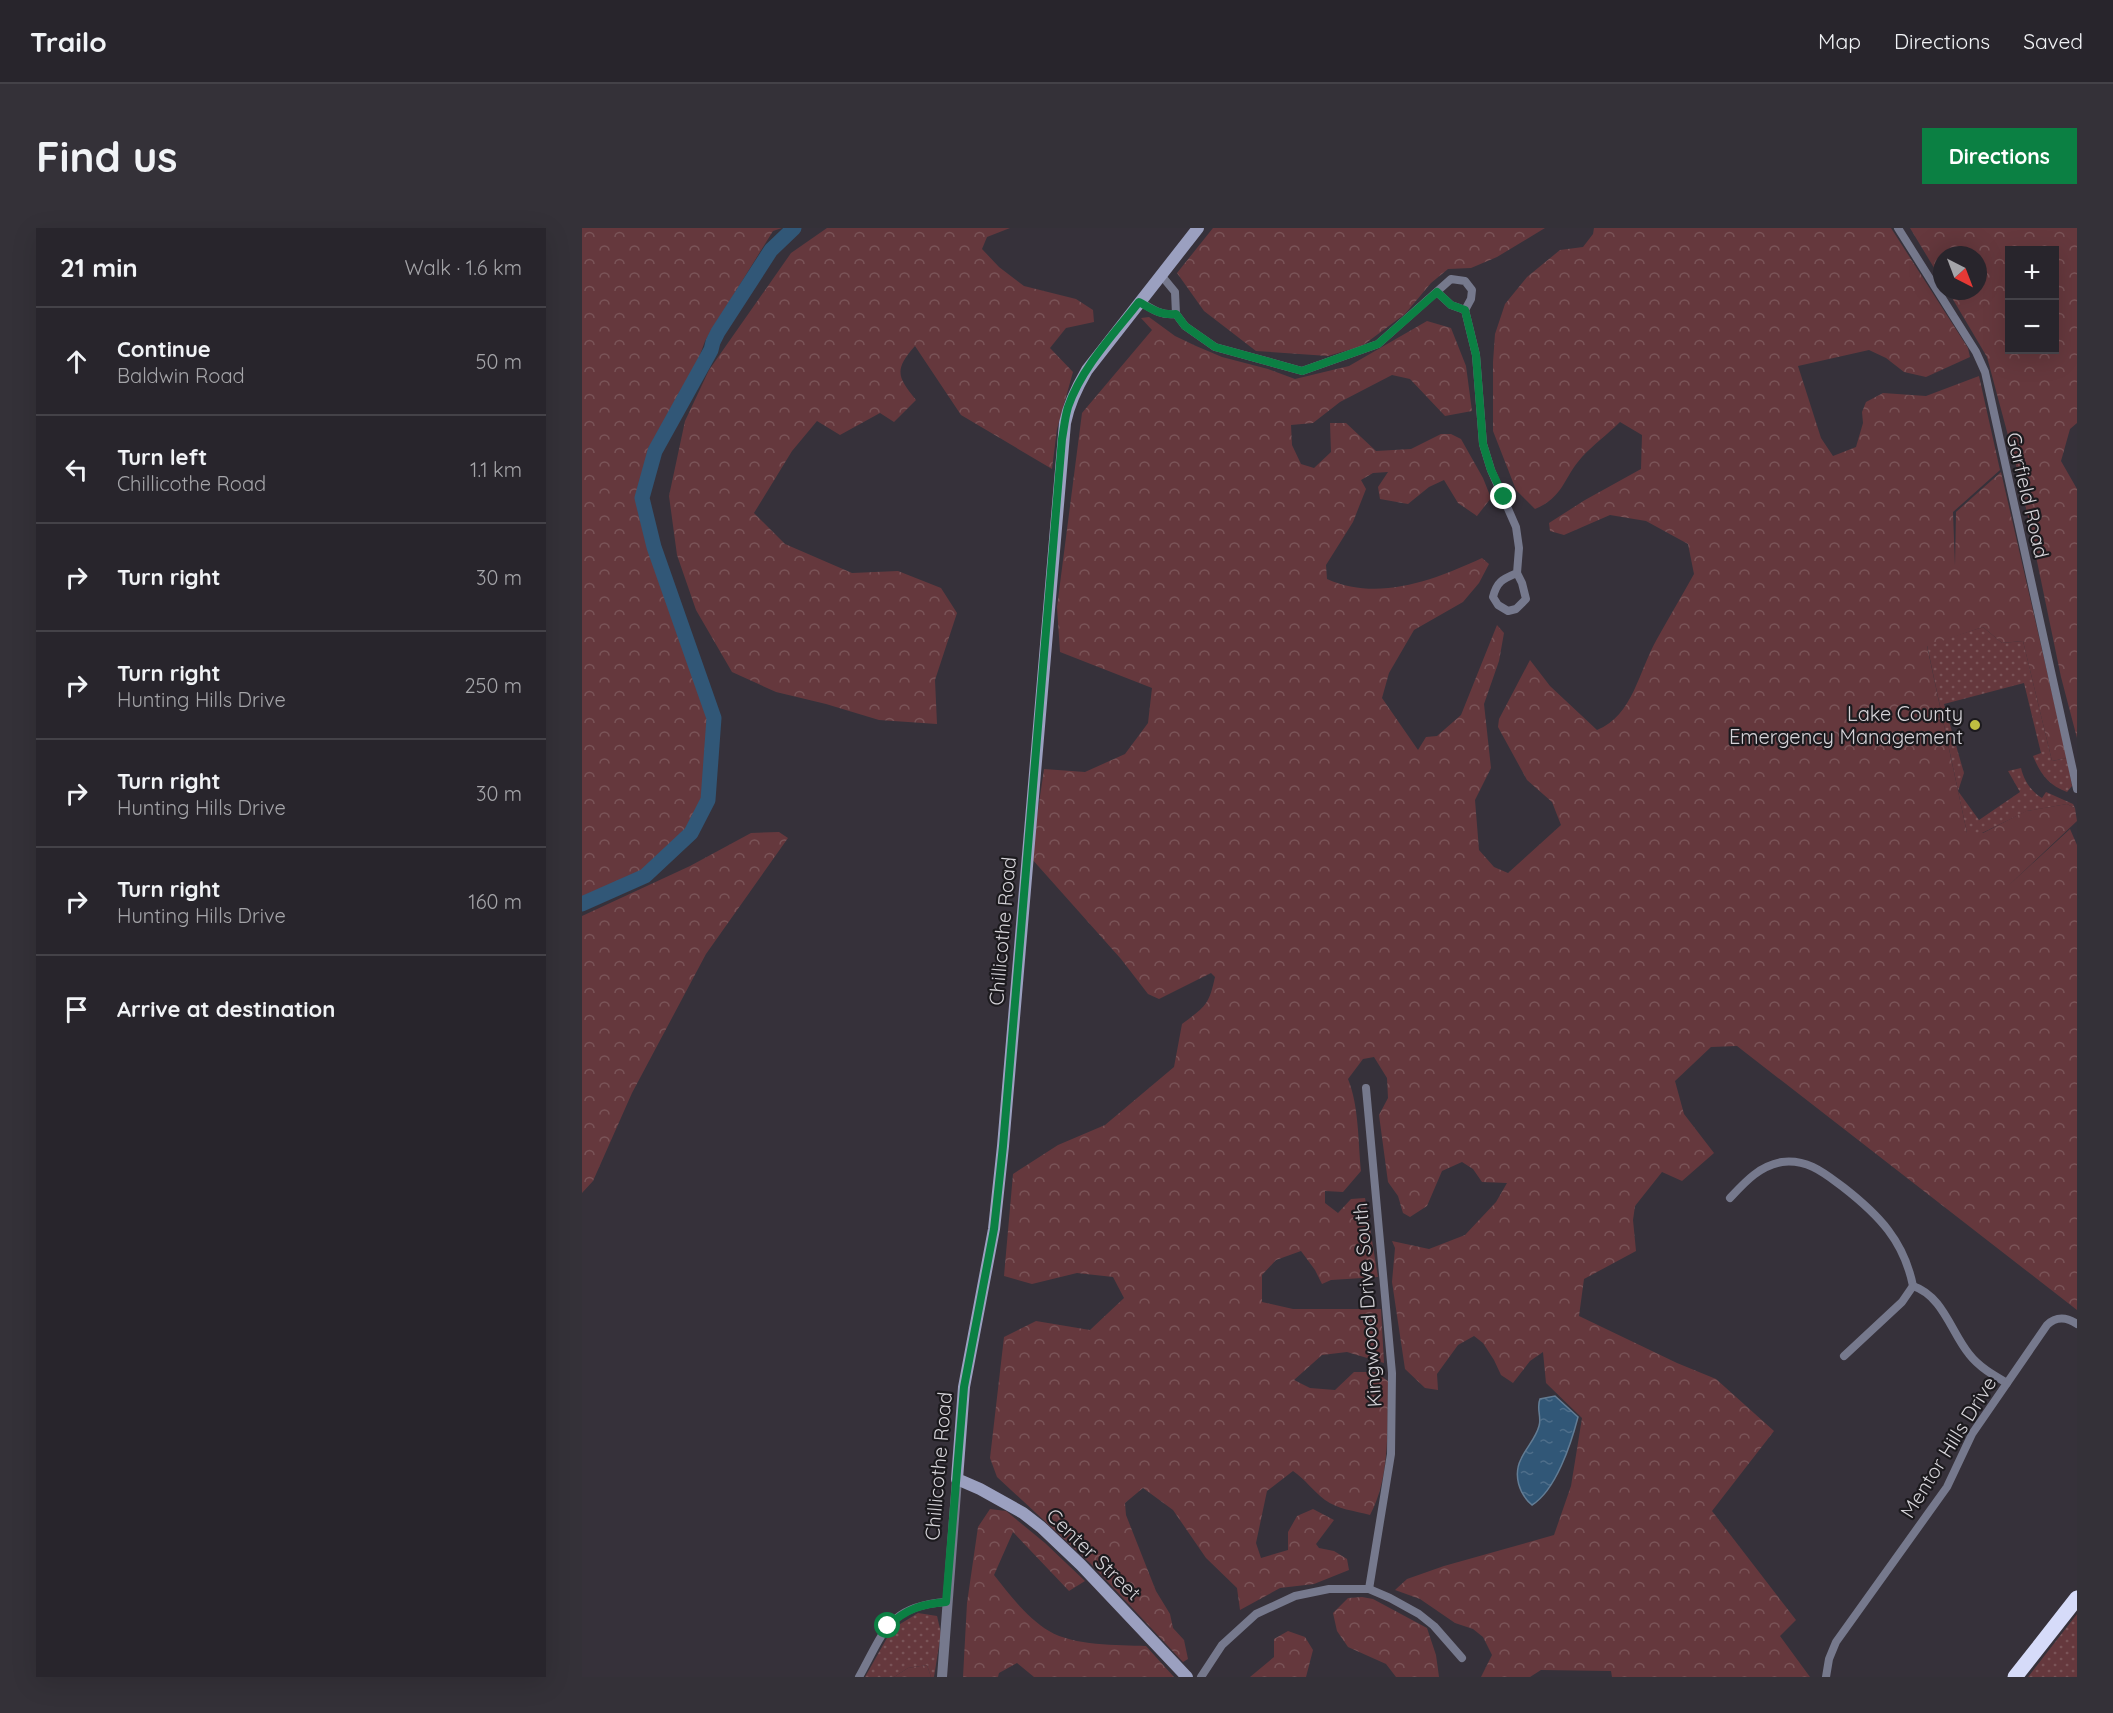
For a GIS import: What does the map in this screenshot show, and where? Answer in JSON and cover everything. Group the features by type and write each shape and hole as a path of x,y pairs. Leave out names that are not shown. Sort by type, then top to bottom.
{"highway":[{"path":"2015,1677 2077,1598"}],"main road":[{"name":"Chillicothe Road","path":"957,1479 964,1387 994,1229 1003,1146 1063,431 1067,409 1087,370 1198,228"},
{"name":"Center Street","path":"957,1479 1023,1513 1041,1527 1081,1565 1187,1677"}],"street":[{"name":"Garfield Road","path":"1898,228 1976,352 1985,372 2077,789"},
{"path":"1161,274 1175,292 1176,314 1185,326 1215,347 1302,371 1378,344 1451,279 1465,281 1472,290 1471,299 1465,310 1476,355 1483,444 1491,470 1516,527 1519,548 1517,573 1526,600 1516,609 1508,611 1498,605 1493,597 1496,586 1517,573"},
{"path":"1437,292 1451,305 1465,310"},
{"path":"1139,302 1166,315 1176,314"},
{"name":"Kingwood Drive South","path":"1366,1088 1392,1373 1391,1454 1369,1589"},
{"path":"1730,1198 1748,1179 1767,1166 1791,1162 1817,1168 1869,1207 1881,1220 1901,1249 1913,1286 1902,1302 1844,1356"},
{"path":"1913,1286 1926,1293 1937,1304 1974,1360 2007,1383"},
{"name":"Mentor Hills Drive","path":"1826,1677 1829,1659 1836,1642 1947,1487 1972,1434 2051,1321 2065,1318 2077,1324"},
{"name":"Chillicothe Road","path":"942,1677 957,1479"},
{"path":"1201,1677 1222,1645 1256,1614 1294,1596 1329,1589 1369,1589 1390,1598 1419,1614 1451,1644 1462,1658"},
{"path":"859,1677 879,1638 898,1616 925,1604 946,1602"}],"green space":[{"path":"582,228 782,228 773,231 705,341 685,396 655,451 642,498 654,547 714,718 708,800 691,833 645,876 582,904"},
{"path":"827,228 1010,228 987,237 982,249 999,267 1024,286 1076,299 1093,310 1094,322 1066,328 1050,348 1073,372 1057,429 1052,469 961,415 915,346 904,361 900,373 905,385 916,400 894,422 880,413 840,435 817,421 792,451 754,513 785,544 852,573 898,571 941,588 957,613 935,680 937,724 879,720 776,692 732,672 696,610 677,555 669,496 685,421 709,370 791,253"},
{"path":"1213,228 1545,228 1497,257 1471,268 1448,269 1431,283 1405,314 1362,346 1328,356 1256,351 1204,311 1177,273"},
{"path":"1594,228 1891,228 1933,293 1933,300 1937,300 1968,348 1970,357 1926,377 1904,372 1886,358 1869,350 1798,366 1821,438 1833,456 1856,447 1866,402 1883,393 1926,396 1979,376 2000,470 1953,512 1955,566 1956,512 2001,472 2067,758 2052,761 2023,641 2002,643 1983,627 1927,646 1967,833 1983,833 2026,811 2067,804 2075,808 2077,821 2008,886 2070,829 2077,845 2077,1310 1737,1046 1711,1047 1675,1081 1684,1114 1714,1153 1682,1181 1662,1172 1635,1206 1633,1220 1636,1251 1584,1279 1579,1316 1716,1379 1774,1431 1712,1511 1796,1620 1780,1636 1810,1677 1612,1677 1611,1671 1541,1670 1530,1677 1481,1677 1492,1655 1483,1637 1473,1629 1455,1623 1420,1599 1395,1590 1407,1579 1444,1566 1554,1535 1571,1486 1582,1418 1546,1383 1543,1352 1530,1361 1513,1383 1501,1375 1483,1343 1474,1336 1458,1345 1437,1374 1438,1390 1425,1388 1405,1369 1392,1282 1395,1248 1392,1241 1429,1249 1465,1235 1496,1202 1507,1183 1482,1182 1473,1169 1462,1162 1442,1171 1427,1206 1410,1217 1403,1213 1398,1196 1388,1182 1379,1115 1388,1098 1387,1078 1374,1057 1363,1059 1348,1079 1356,1112 1361,1171 1343,1192 1325,1191 1325,1203 1338,1213 1351,1199 1365,1198 1378,1277 1331,1280 1322,1284 1301,1251 1276,1260 1262,1275 1262,1302 1293,1309 1381,1309 1384,1363 1347,1352 1322,1355 1294,1380 1310,1388 1335,1390 1354,1372 1375,1372 1388,1381 1386,1450 1382,1484 1370,1515 1330,1503 1293,1471 1267,1491 1256,1543 1261,1558 1288,1550 1288,1532 1297,1516 1313,1509 1334,1520 1316,1544 1319,1548 1334,1551 1347,1559 1349,1570 1314,1584 1280,1588 1240,1610 1237,1588 1206,1558 1173,1510 1143,1488 1125,1503 1126,1515 1156,1591 1170,1614 1173,1628 1184,1640 1188,1659 1183,1662 1090,1563 997,1477 990,1458 1004,1337 1036,1321 1090,1330 1124,1298 1113,1277 1077,1273 1032,1284 1004,1276 1013,1174 1058,1145 1105,1125 1174,1067 1182,1024 1205,1005 1211,994 1215,977 1211,973 1159,999 1148,994 1121,959 1031,858 1044,769 1085,772 1125,754 1148,723 1152,688 1060,652 1057,607 1082,413 1152,330 1141,318 1149,317 1175,336 1222,357 1295,379 1349,366 1427,321 1451,328 1466,366 1472,411 1445,416 1410,379 1392,375 1340,402 1313,423 1291,425 1292,445 1301,464 1314,468 1331,452 1330,423 1346,423 1376,451 1411,449 1441,434 1451,434 1461,439 1483,478 1491,498 1477,516 1458,503 1444,480 1429,487 1408,504 1380,499 1378,487 1388,472 1373,473 1361,480 1366,489 1353,522 1326,565 1327,579 1347,586 1366,589 1406,585 1426,580 1482,558 1489,564 1479,583 1463,602 1414,630 1389,673 1382,698 1418,750 1426,737 1437,736 1461,715 1497,625 1504,633 1499,661 1484,704 1491,768 1475,800 1479,850 1494,867 1508,873 1561,825 1552,802 1527,780 1498,727 1499,719 1530,660 1550,686 1597,730 1619,714 1627,703 1657,639 1694,574 1688,544 1646,521 1610,515 1564,535 1550,531 1549,523 1641,469 1642,435 1620,422 1582,457 1558,493 1535,509 1516,490 1493,431 1495,334 1505,304 1527,277 1560,250 1583,247 1593,234"},
{"path":"1910,228 2077,228 2077,423 2070,429 2061,461 2077,489 2077,738 2061,677 2021,484 1987,357 1953,300 1987,300 1987,246 1933,246 1933,266"},
{"path":"1983,627 2002,643 2023,641 2052,761 2067,758 2072,786 2067,792 2055,786 2042,773 2033,756 2041,753 2024,683 1944,704 1964,773 1958,791 1927,645"},
{"path":"2021,768 2028,785 2042,798 2046,792 2073,804 2075,808 2067,804 2027,811 1982,833 1967,833 1958,791 1979,820 2020,792 2008,771"},
{"path":"779,832 788,838 706,954 632,1093 593,1181 582,1193 582,916 690,866 751,833"},
{"path":"990,1509 1006,1511 1045,1543 1085,1581 1069,1591 1013,1532 994,1575 1033,1620 1049,1631 1071,1640 1096,1644 1146,1646 1174,1677 1034,1677 1017,1663 999,1673 998,1677 963,1677 967,1603 978,1527"},
{"path":"1348,1598 1373,1599 1427,1628 1436,1655 1439,1677 1396,1677 1386,1664 1348,1647 1337,1631 1333,1613"},
{"path":"918,1613 937,1616 941,1633 934,1677 931,1677 927,1665 908,1668 894,1677 865,1677 892,1629"},
{"path":"2077,1614 2077,1677 2028,1677"},
{"path":"1288,1631 1305,1637 1313,1650 1306,1677 1250,1677 1274,1657 1274,1639"},
{"path":"927,1665 931,1677 894,1677 908,1668"}],"water":[{"path":"1555,1396 1578,1417 1567,1453 1555,1478 1541,1498 1532,1505 1527,1501 1519,1484 1519,1465 1539,1426 1540,1399"}],"waterway":[{"path":"582,904 645,876 691,833 708,800 714,718 654,547 642,498 655,451 711,350 718,332 771,250 794,228"}],"place":[{"name":"Lake County Emergency Management","path":"1975,725"}],"route":[{"path":"888,1626 898,1616 925,1604 946,1602 964,1387 994,1229 1003,1146 1062,439 1067,409 1075,390 1087,370 1139,302 1166,315 1176,314 1185,326 1215,347 1302,371 1378,344 1437,292 1451,305 1465,310 1476,355 1479,420 1483,444 1486,458 1504,497"}]}
